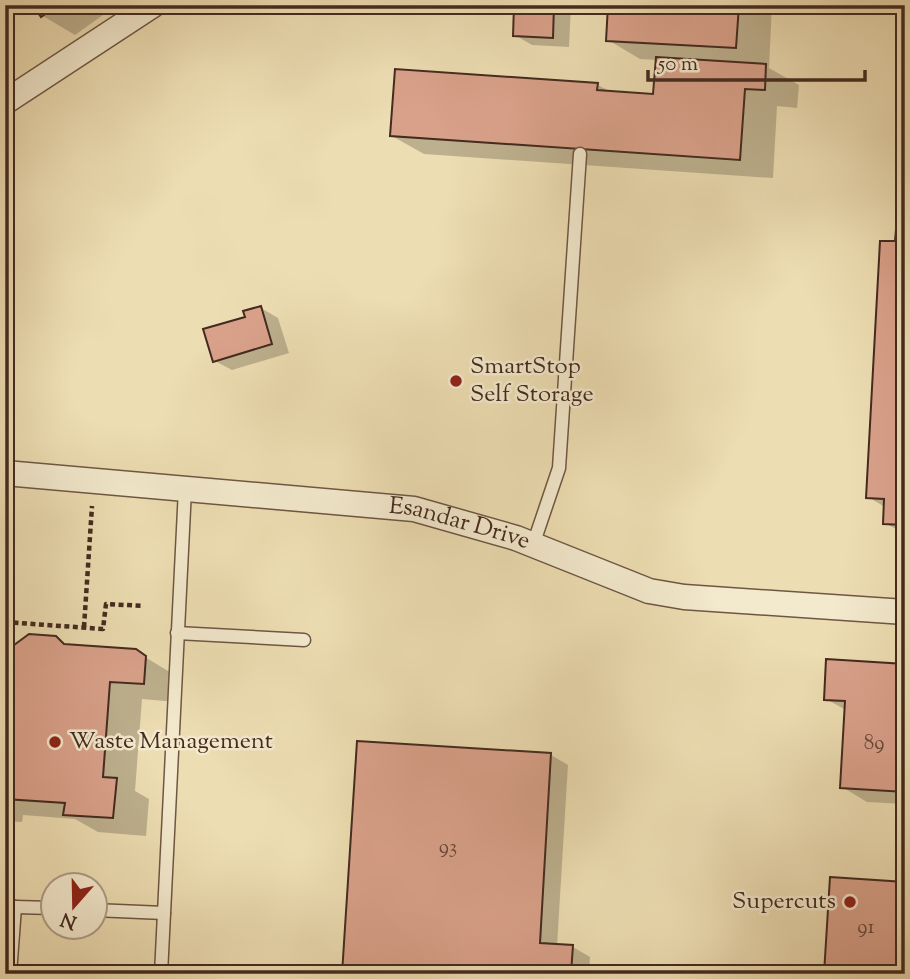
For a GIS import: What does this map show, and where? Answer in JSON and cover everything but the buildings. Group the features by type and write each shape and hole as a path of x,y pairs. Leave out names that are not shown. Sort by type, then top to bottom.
{"street":[{"path":"5,102 153,5"},
{"name":"Esandar Drive","path":"5,473 414,509 533,545 649,591 684,597 905,612"}],"lane":[{"path":"533,545 559,468 580,154"},
{"path":"161,974 185,489"},
{"path":"177,633 304,640"},
{"path":"10,974 10,906 38,907"},
{"path":"108,911 164,913"}],"path":[{"path":"84,627 94,481"},
{"path":"5,622 103,629 106,604 144,606"}],"place":[{"name":"SmartStop Self Storage","path":"456,381"},
{"name":"Waste Management","path":"55,742"},
{"name":"Supercuts","path":"850,902"}]}
